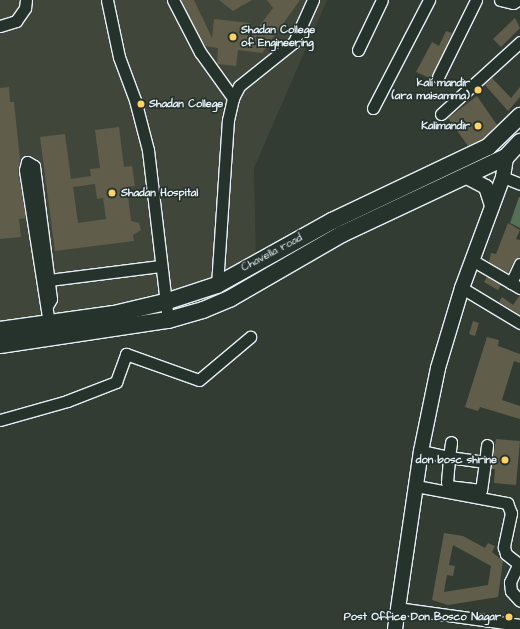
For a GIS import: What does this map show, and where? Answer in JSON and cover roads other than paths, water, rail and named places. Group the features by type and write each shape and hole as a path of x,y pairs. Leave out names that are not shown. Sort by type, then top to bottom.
{"highway":[{"name":"Chavella road","path":"0,330 114,314 164,302 217,285 332,221 488,148 520,116"},
{"name":"Chavella road","path":"0,345 168,320 231,298 342,234 467,177 506,157 520,142"}],"main road":[{"path":"395,629 421,451 438,368 462,288 503,177 506,157"},
{"path":"467,177 486,187 492,206"}],"street":[{"path":"0,26 16,21 25,8 26,0"},
{"path":"107,0 115,42 148,150 164,302 168,320"},
{"path":"173,0 200,52 233,98"},
{"path":"217,285 228,120 233,98 249,77 294,42 313,0"},
{"path":"358,50 382,0"},
{"path":"373,108 429,0"},
{"path":"438,77 476,0"},
{"path":"500,0 513,3 518,0"},
{"path":"441,114 520,42"},
{"path":"47,301 49,280 34,166 27,162 24,170 47,301 49,323"},
{"path":"503,177 520,184"},
{"path":"472,260 515,285 520,264"},
{"path":"49,280 160,266"},
{"path":"462,288 520,323"},
{"path":"0,420 67,401 116,382 126,354 199,380 250,337"},
{"path":"451,442 446,456 447,482 449,486 481,490 487,446"},
{"path":"421,451 485,462"},
{"path":"416,486 507,503 511,509 504,547 506,554 519,565 510,582 511,591 520,601"},
{"path":"397,608 483,625 520,625"}],"place":[{"name":"Shadan College of Engineering","path":"233,37"},
{"name":"kali mandir (ara maisamma)","path":"478,90"},
{"name":"Shadan College","path":"141,104"},
{"name":"Kalimandir","path":"478,126"},
{"name":"Shadan Hospital","path":"112,193"},
{"name":"don bosc shrine","path":"505,460"},
{"name":"Post Office Don Bosco Nagar","path":"509,617"}]}
